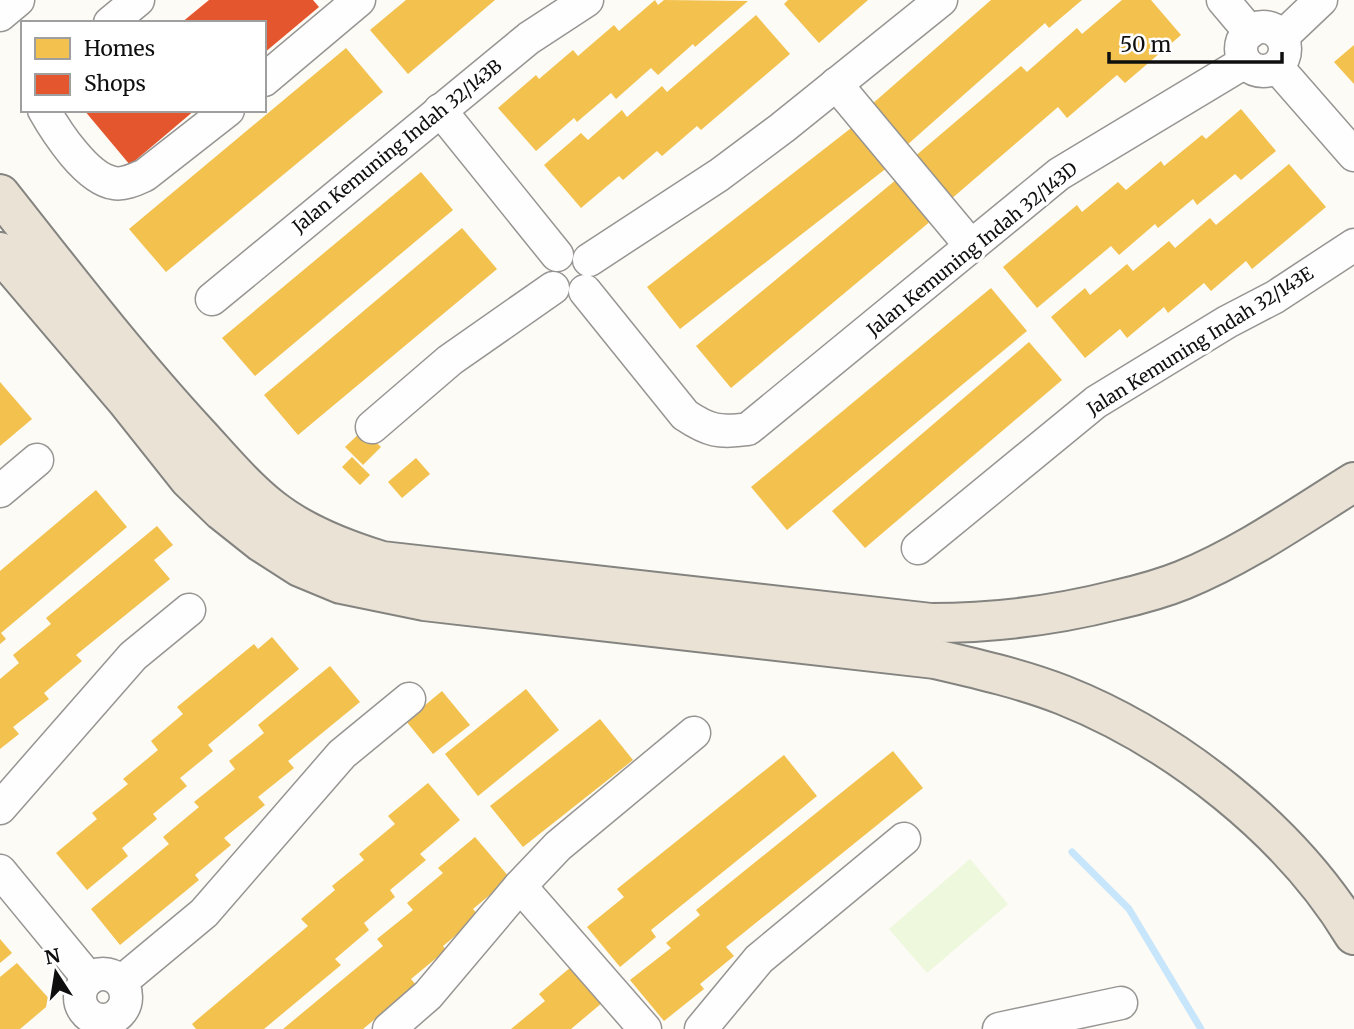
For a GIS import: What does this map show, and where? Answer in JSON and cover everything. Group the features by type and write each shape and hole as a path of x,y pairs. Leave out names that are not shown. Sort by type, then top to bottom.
{"highway":[{"path":"0,194 174,408 251,491 299,527 350,551 382,561 415,567 931,623 983,623 1073,611 1182,581 1258,543 1354,482"},
{"path":"0,252 127,401 189,479 242,527 300,567 341,584 424,601 935,659 1006,676 1064,696 1121,723 1166,749 1223,788 1269,831 1304,870 1339,910 1354,935"}],"street":[{"path":"0,15 18,0"},
{"path":"112,21 138,0"},
{"path":"266,78 359,0"},
{"name":"Jalan Kemuning Indah 32/143B","path":"212,299 529,38 587,0"},
{"path":"589,260 719,175 941,0"},
{"path":"1223,0 1248,47 1263,27 1277,32 1279,52 1354,155"},
{"path":"1279,52 1321,0"},
{"name":"Jalan Kemuning Indah 32/143D","path":"585,291 685,415 705,428 724,432 748,429 1059,174 1248,47"},
{"path":"836,84 971,246"},
{"path":"440,110 557,255"},
{"path":"46,112 92,174 114,183 131,181 145,175 225,112"},
{"name":"Jalan Kemuning Indah 32/143E","path":"918,548 1096,402 1183,348 1275,297 1354,244"},
{"path":"577,251 589,260 593,272 585,291 572,296 558,293 553,288 548,267 557,255 577,251"},
{"path":"372,427 450,360 553,288"},
{"path":"0,491 37,460"},
{"path":"0,808 133,656 188,610"},
{"path":"121,982 204,913 341,754 409,699"},
{"path":"388,1029 428,995 520,886 558,846 694,733"},
{"path":"701,1029 759,959 904,839"},
{"path":"0,871 89,979"},
{"path":"520,886 645,1029"},
{"path":"102,974 121,982 127,996 122,1011 122,1023 89,1016 73,1020 84,984 89,979 102,974"},
{"path":"999,1029 1121,1003"}],"green space":[{"path":"970,859 1008,904 927,973 889,929"}],"building: Homes":[{"path":"406,0 495,0 408,74 370,30"},
{"path":"655,0 658,5 664,0 748,1 658,75 651,68 616,99 611,93 577,122 574,118 536,151 498,108 536,75 539,79 573,50 578,56 614,25 619,31"},
{"path":"788,0 868,0 819,43 784,4"},
{"path":"991,0 1082,0 1049,28 1045,23 907,145 871,105"},
{"path":"1122,0 1151,0 1181,35 1125,83 1117,75 1067,118 1058,107 950,200 913,158 1021,66 1027,72 1077,28 1082,34"},
{"path":"756,15 790,54 701,130 697,126 662,156 657,151 623,180 619,176 581,208 544,165 581,133 588,140 622,110 627,117 662,86 667,92"},
{"path":"1354,45 1354,84 1334,62"},
{"path":"346,48 383,92 166,272 129,229"},
{"path":"1241,109 1276,151 1241,180 1235,174 1197,205 1193,199 1158,228 1155,224 1119,255 1111,246 1037,308 1003,267 1077,205 1082,212 1118,182 1126,190 1161,161 1164,166 1202,135 1206,139"},
{"path":"855,125 888,167 680,329 647,287"},
{"path":"1289,164 1326,207 1252,269 1246,261 1211,291 1204,283 1168,313 1164,307 1127,338 1120,329 1085,358 1051,317 1085,288 1090,295 1127,264 1133,271 1169,241 1175,248 1210,218 1216,225"},
{"path":"421,172 453,210 255,376 222,338"},
{"path":"897,179 932,220 731,388 696,346"},
{"path":"462,228 497,269 298,435 264,395"},
{"path":"991,288 1027,331 787,530 751,487"},
{"path":"1029,342 1062,380 865,548 832,511"},
{"path":"0,382 32,419 0,446"},
{"path":"363,430 381,447 363,465 345,447"},
{"path":"352,457 370,475 360,485 342,467"},
{"path":"416,458 430,474 402,498 388,482"},
{"path":"96,490 127,527 1,633 6,639 0,644 0,571"},
{"path":"157,526 173,545 154,560 170,579 76,655 82,661 44,693 49,699 13,727 19,734 0,749 0,679 19,663 13,655 51,624 46,618"},
{"path":"272,637 299,669 208,745 213,751 180,778 187,786 153,814 157,819 122,848 128,856 87,890 56,853 97,819 92,813 128,784 123,779 158,750 151,741 183,714 177,707 254,644 258,649"},
{"path":"330,666 360,702 288,761 294,768 258,797 265,805 224,838 231,845 195,875 199,880 120,945 91,909 169,844 163,837 199,807 194,802 235,769 229,761 264,733 258,725"},
{"path":"526,689 559,730 478,796 445,754"},
{"path":"442,691 470,725 433,754 406,721"},
{"path":"600,719 633,760 523,847 490,806"},
{"path":"893,751 923,788 726,947 734,956 700,984 704,989 664,1021 630,980 671,948 666,943 700,915 696,910"},
{"path":"784,755 817,796 651,930 656,937 620,967 587,927 624,897 617,889"},
{"path":"428,783 460,820 420,854 426,860 390,890 395,897 364,923 369,930 335,959 341,965 264,1029 196,1029 192,1024 308,926 301,919 335,890 332,886 364,860 359,854 395,824 388,816"},
{"path":"475,837 510,878 473,909 479,916 443,946 446,950 411,979 416,985 363,1029 283,1029 383,946 377,939 413,910 407,903 443,873 438,868"},
{"path":"0,939 12,953 0,963"},
{"path":"578,961 609,997 571,1029 511,1029 545,1001 539,994"},
{"path":"17,963 52,1002 20,1029 0,1029 0,977"}],"building: Shops":[{"path":"209,0 313,0 319,7 266,51 266,21 183,21"},
{"path":"86,112 193,112 130,165"}],"waterway":[{"path":"1072,852 1129,909 1201,1029"}]}
